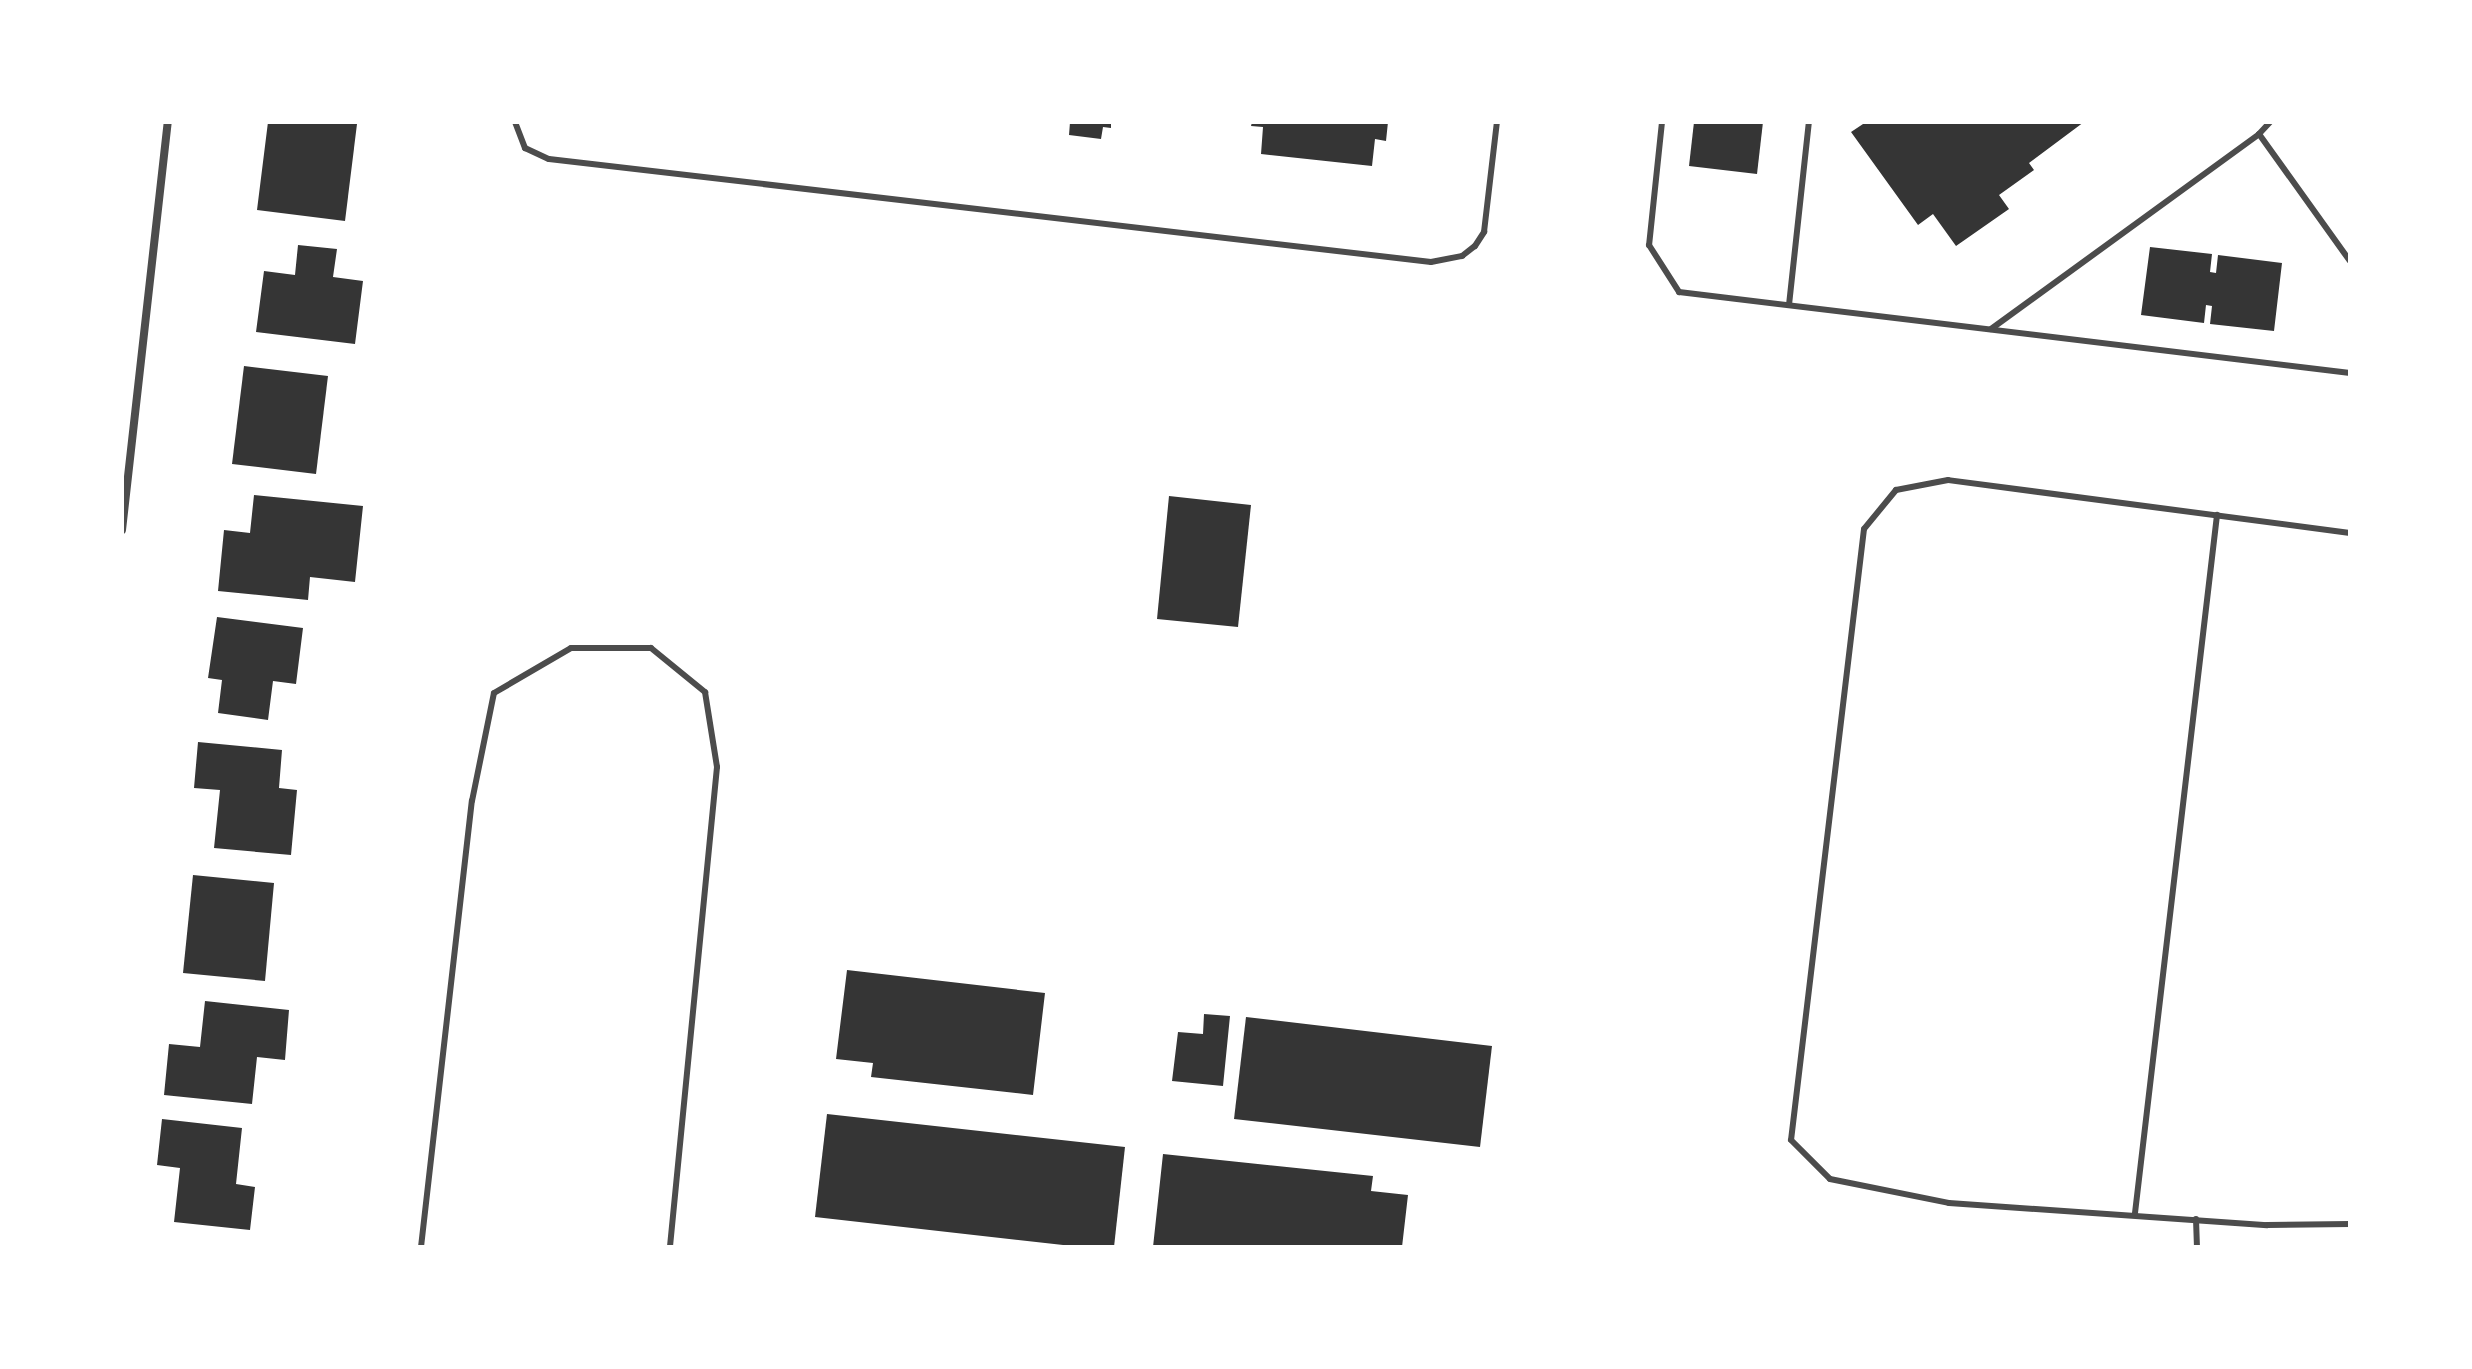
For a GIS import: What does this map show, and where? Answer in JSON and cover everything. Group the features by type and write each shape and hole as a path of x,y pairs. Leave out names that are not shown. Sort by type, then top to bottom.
{"street":[{"path":"122,530 168,122"}],"lane":[{"path":"515,122 525,148 549,159 1431,262 1462,256 1475,246 1484,232 1497,122"},
{"path":"1662,122 1649,245 1679,292 2350,373"},
{"path":"1789,305 1809,122"},
{"path":"1991,329 2259,134 2270,122"},
{"path":"2259,134 2350,261"},
{"path":"2350,533 1948,480 1896,490 1864,529 1791,1140 1830,1179 1949,1203 2135,1213 2267,1225 2350,1224"},
{"path":"2135,1213 2217,515"},
{"path":"421,1247 472,801 494,693 571,648 651,648 705,692 717,767 670,1247"},
{"path":"2196,1219 2197,1247"}],"building":[{"path":"268,122 357,124 345,221 257,210"},
{"path":"1070,122 1111,122 1111,128 1103,127 1101,139 1069,135"},
{"path":"1252,122 1388,122 1386,141 1375,139 1372,166 1261,154 1263,127 1251,126"},
{"path":"1694,122 1763,122 1757,174 1689,166"},
{"path":"1866,122 2084,122 2029,163 2034,170 1999,195 2009,209 1956,246 1933,214 1918,225 1851,132"},
{"path":"298,245 337,249 333,277 363,281 355,344 256,332 264,271 295,275"},
{"path":"2150,247 2212,254 2210,272 2216,273 2218,255 2282,263 2274,331 2210,324 2212,306 2206,305 2204,323 2141,315"},
{"path":"244,366 328,376 316,474 232,464"},
{"path":"254,495 363,506 355,582 310,577 308,600 218,591 224,530 250,533"},
{"path":"1169,496 1251,505 1238,627 1157,619"},
{"path":"217,617 303,628 296,684 273,681 268,720 218,713 222,680 208,678"},
{"path":"198,742 282,750 279,788 297,790 291,855 214,848 220,790 194,788"},
{"path":"193,875 274,883 265,981 183,973"},
{"path":"847,970 1045,993 1033,1095 871,1077 873,1063 836,1059"},
{"path":"205,1001 289,1010 285,1060 257,1057 252,1104 164,1095 169,1044 200,1047"},
{"path":"1204,1014 1230,1016 1223,1086 1172,1081 1178,1032 1203,1034"},
{"path":"1246,1017 1492,1046 1480,1147 1234,1119"},
{"path":"827,1114 1125,1147 1114,1247 1081,1247 815,1217"},
{"path":"162,1119 242,1128 236,1184 255,1187 250,1230 174,1222 180,1168 157,1165"},
{"path":"1163,1154 1373,1176 1371,1191 1408,1195 1402,1247 1153,1247"}]}
